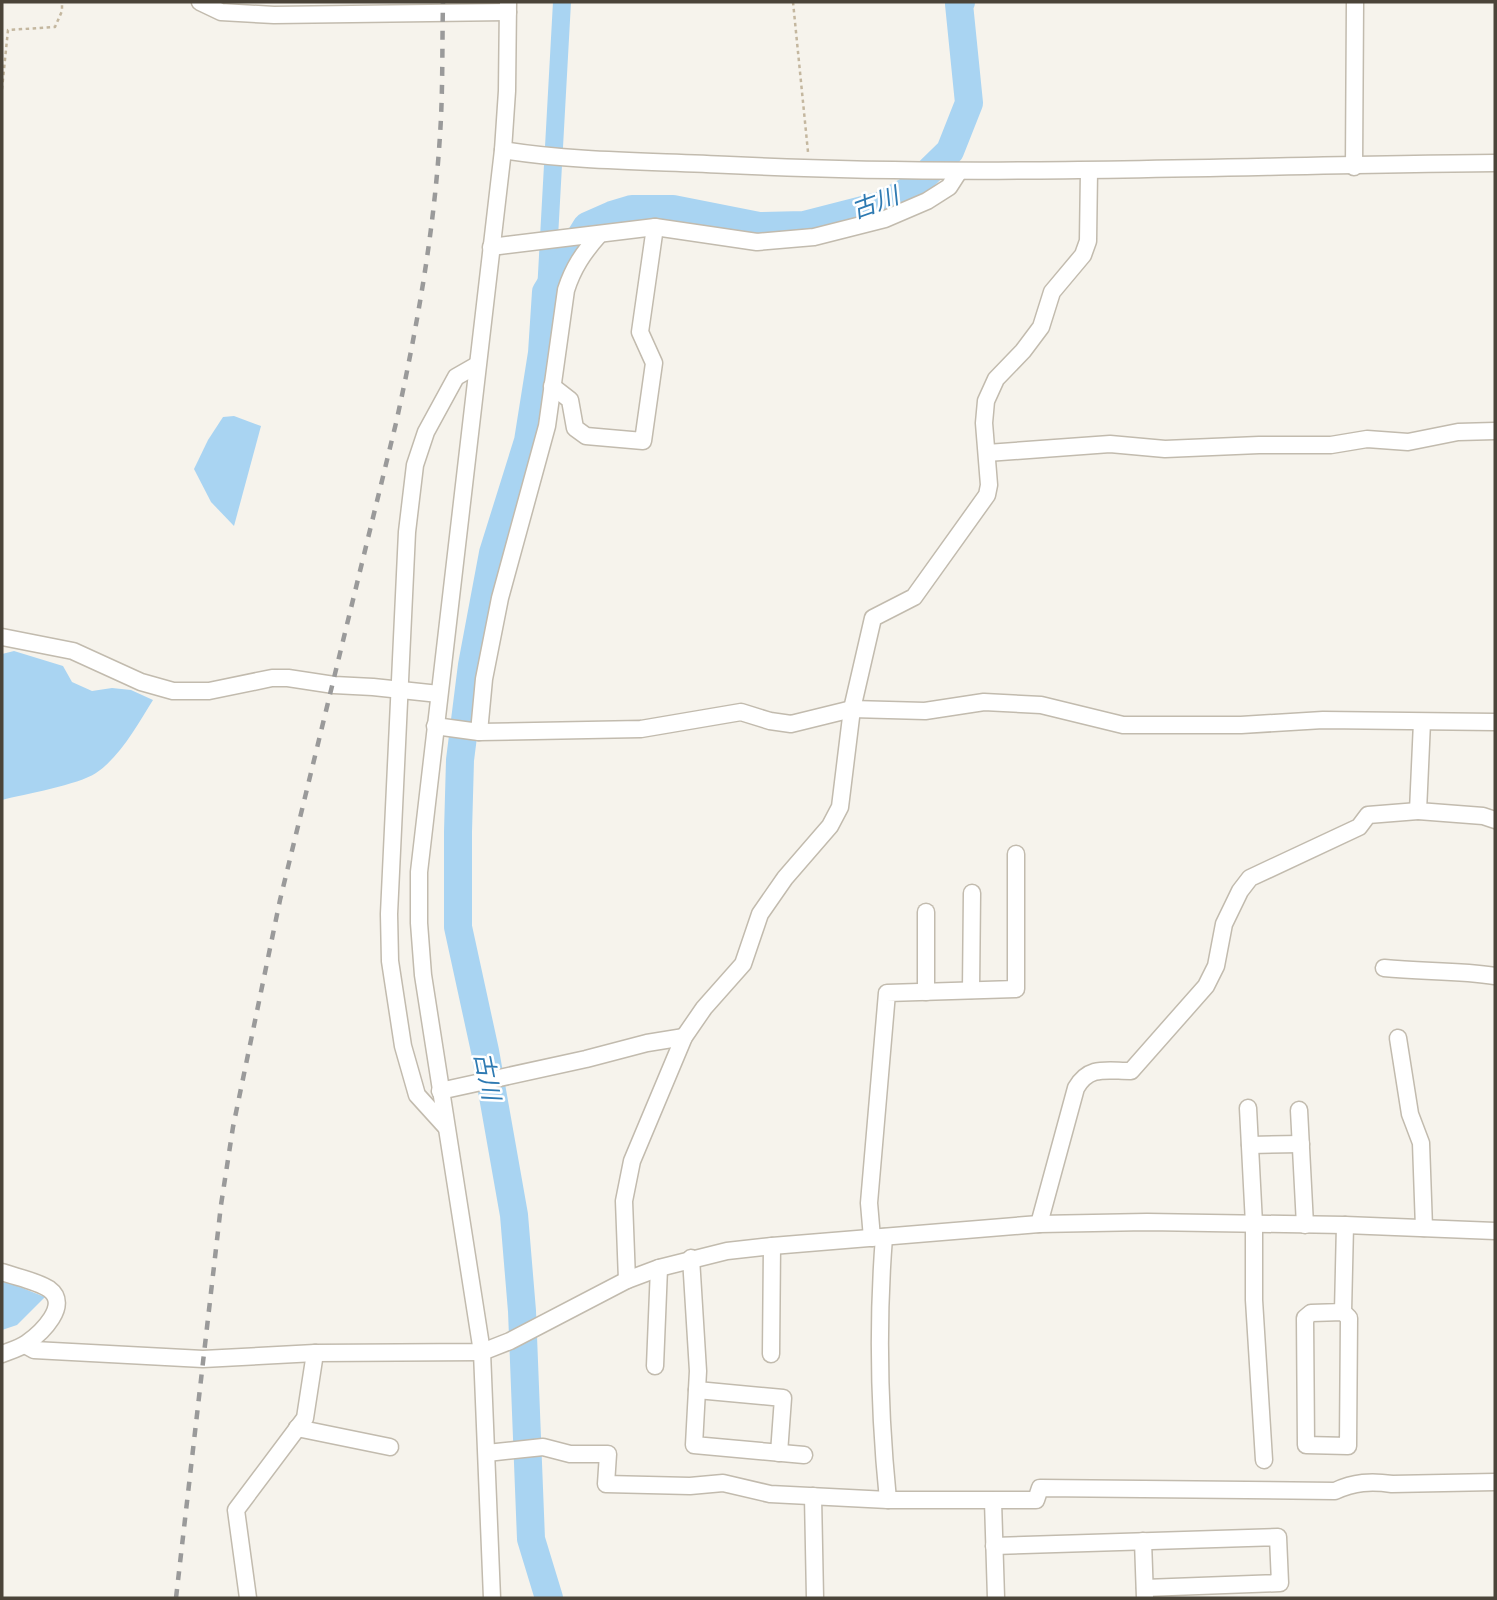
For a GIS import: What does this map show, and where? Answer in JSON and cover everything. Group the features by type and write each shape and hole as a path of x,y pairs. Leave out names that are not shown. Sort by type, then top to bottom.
{"street":[{"path":"200,2 221,12 274,15 340,8 508,7 503,150 439,694 443,727 419,872 423,975 482,1352 492,1598"},
{"path":"1354,167 1355,2"},
{"path":"503,150 569,159 954,172 1495,163"},
{"path":"627,1280 624,1201 632,1160 684,1037 704,1008 743,964 760,914 785,878 830,826 840,807 852,709 873,618 914,597 987,495 989,485 984,423 986,401 996,379 1041,327 1052,292 1083,256 1088,241 1089,171"},
{"path":"491,247 655,228 757,242 814,237 885,219 927,201 949,187 954,172"},
{"path":"552,386 570,400 575,428 586,436 643,441 654,363 640,332 655,228"},
{"path":"477,731 500,598 547,426 566,290 573,269 596,235"},
{"path":"446,1127 417,1095 403,1046 390,961 389,914 407,532 415,465 426,432 456,377 477,366"},
{"path":"987,453 1110,444 1165,449 1259,444 1331,445 1367,439 1408,442 1458,432 1495,431"},
{"path":"2,637 73,652 141,682 173,691 209,691 272,678 288,678 334,685 439,694"},
{"path":"443,727 477,731 590,732 641,729 741,712 770,721 792,724 852,709 925,711 984,702 1041,705 1123,725 1241,725 1323,720 1495,722"},
{"path":"1418,811 1423,722"},
{"path":"1039,1224 1076,1088 1082,1077 1093,1072 1131,1071 1206,986 1216,966 1224,924 1240,891 1250,878 1359,827 1368,815 1418,811 1483,816 1495,820"},
{"path":"888,1500 879,1377 878,1237 869,1203 887,993 1016,989 1016,854"},
{"path":"971,990 972,893"},
{"path":"926,912 926,992"},
{"path":"1384,968 1420,972 1469,972 1495,976"},
{"path":"440,1091 647,1043 684,1037"},
{"path":"1398,1038 1410,1114 1421,1143 1424,1228"},
{"path":"1248,1108 1254,1224 1254,1300 1264,1460"},
{"path":"1299,1110 1305,1225"},
{"path":"1250,1145 1301,1144"},
{"path":"25,1345 34,1350 203,1359 314,1353 482,1352 510,1341 627,1280 659,1268 691,1258 772,1245 1039,1224 1147,1222 1345,1225 1495,1231"},
{"path":"1343,1312 1311,1313 1305,1318 1306,1445 1348,1446 1349,1318 1343,1312 1345,1225"},
{"path":"771,1354 772,1245"},
{"path":"691,1258 697,1390 694,1445 804,1455"},
{"path":"655,1366 659,1268"},
{"path":"2,1272 49,1289 56,1296 57,1308 44,1329 25,1345 2,1354"},
{"path":"248,1598 236,1510 305,1418 314,1353"},
{"path":"697,1390 783,1398 779,1453"},
{"path":"296,1428 390,1447"},
{"path":"486,1453 543,1447 570,1454 608,1454 606,1484 690,1486 723,1483 770,1494 888,1500 1036,1500 1040,1488 1335,1491 1352,1484 1376,1481 1392,1484 1495,1482"},
{"path":"813,1496 815,1598"},
{"path":"993,1501 996,1598"},
{"path":"994,1546 1278,1536 1280,1583 1145,1593 1143,1541"}],"path":[{"path":"2,89 8,30 55,26 62,11 62,2"},
{"path":"793,2 810,169"}],"water":[{"path":"234,416 261,426 234,526 211,502 194,469 223,417"},
{"path":"14,651 63,666 72,682 92,691 112,688 131,690 153,700 121,749 96,773 64,785 2,800 2,654"},
{"path":"2,1280 45,1297 17,1325 2,1330"}],"waterway":[{"path":"546,292 562,2"},
{"name":"古川","path":"549,1598 531,1539 522,1311 514,1215 485,1051 458,927 460,760 472,665 493,553 528,441 542,353 546,292 587,226 632,209 673,209 759,226 804,225 882,205 911,189 950,151 969,103 959,4 961,2"}],"railway":[{"path":"176,1598 221,1205 233,1127 280,900 396,423 424,280 440,135 443,2"}]}
